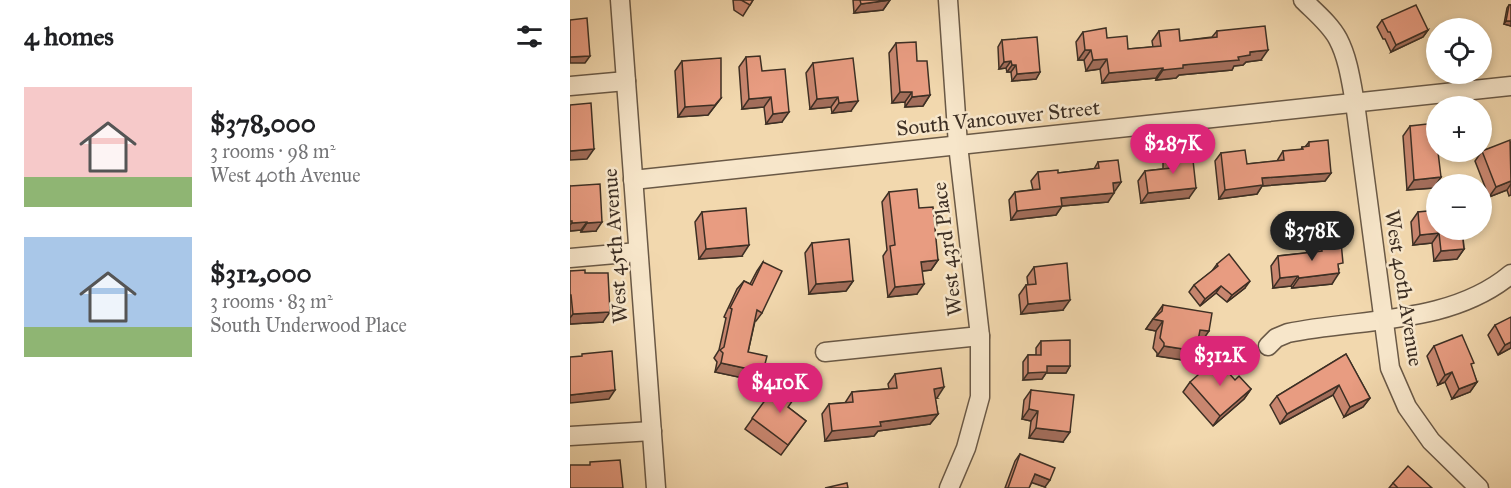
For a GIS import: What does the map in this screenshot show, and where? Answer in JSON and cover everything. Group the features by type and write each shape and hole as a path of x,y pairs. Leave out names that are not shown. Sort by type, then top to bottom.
{"street":[{"name":"West 45th Avenue","path":"620,0 656,488"},
{"name":"West 43rd Place","path":"948,0 958,145 980,336 980,397 966,448 949,488"},
{"name":"West 40th Avenue","path":"1303,0 1338,38 1346,60 1355,103 1390,368 1407,407 1431,441 1479,488"},
{"path":"570,86 626,81"},
{"name":"South Vancouver Street","path":"633,180 1511,86"},
{"path":"570,258 638,252"},
{"path":"1268,346 1276,338 1288,333 1435,311 1464,302 1511,274"},
{"path":"825,352 980,336"},
{"path":"570,436 652,431"}],"building":[{"path":"741,0 753,0 750,5"},
{"path":"860,0 890,0 861,4"},
{"path":"1416,5 1426,26 1426,31 1396,45 1382,20"},
{"path":"1509,5 1511,5 1511,21 1506,21"},
{"path":"587,18 590,56 570,57 570,20"},
{"path":"1265,26 1268,50 1250,52 1250,55 1238,57 1239,60 1183,65 1183,68 1163,70 1163,68 1109,73 1107,59 1093,60 1091,50 1085,50 1083,32 1106,28 1107,38 1127,36 1128,49 1161,46 1159,31 1179,29 1180,41 1217,37 1217,31"},
{"path":"1037,37 1040,72 1017,74 1016,65 1012,65 1011,61 1004,62 1002,40"},
{"path":"916,42 917,61 927,61 930,95 912,97 912,92 900,92 896,43"},
{"path":"760,56 762,71 785,69 789,112 773,114 771,97 749,99 746,57"},
{"path":"721,58 721,98 715,105 685,107 682,61"},
{"path":"853,58 858,101 839,103 838,97 817,99 813,63"},
{"path":"591,103 594,149 570,151 570,105"},
{"path":"1426,124 1426,162 1439,162 1441,174 1426,174 1426,179 1414,180 1410,126"},
{"path":"1328,140 1331,173 1262,178 1263,185 1225,190 1221,153 1245,150 1247,164 1284,160 1283,151 1303,149 1302,147 1309,146 1309,142"},
{"path":"1510,140 1511,181 1496,187 1486,162 1492,162 1492,147"},
{"path":"1192,151 1196,188 1148,193 1145,171 1171,168 1170,153"},
{"path":"1118,160 1121,182 1113,183 1114,193 1061,198 1062,206 1017,211 1015,192 1040,189 1038,172 1058,170 1058,173 1099,168 1098,162"},
{"path":"600,184 602,222 572,223 570,221 570,186"},
{"path":"917,189 919,208 933,207 938,260 921,262 924,284 895,287 890,246 895,245 889,192"},
{"path":"746,208 749,245 706,249 702,212"},
{"path":"1426,211 1426,234 1420,235 1418,212"},
{"path":"849,239 853,281 816,284 812,243"},
{"path":"1440,240 1463,240 1464,249 1441,251"},
{"path":"1341,242 1343,263 1338,264 1339,273 1280,278 1278,256 1322,251 1321,244"},
{"path":"1229,254 1250,281 1232,295 1221,286 1205,299 1194,285"},
{"path":"763,262 782,271 762,313 757,310 748,352 767,356 763,372 721,363 723,353 720,350 724,347 732,309 730,308 744,281 752,285"},
{"path":"1067,263 1070,300 1028,304 1026,285 1036,284 1034,267"},
{"path":"585,270 585,273 608,273 610,312 573,314 570,271"},
{"path":"1163,305 1212,313 1209,331 1200,330 1196,351 1164,346 1160,338 1163,321 1153,319 1162,311"},
{"path":"1511,317 1511,342 1505,345 1495,325"},
{"path":"1462,335 1474,363 1471,364 1477,382 1459,389 1452,372 1445,375 1434,346"},
{"path":"1070,340 1070,366 1047,366 1047,372 1028,373 1028,355 1041,355 1041,341"},
{"path":"612,351 615,390 570,395 570,357"},
{"path":"1346,354 1370,398 1350,407 1339,385 1287,414 1277,396"},
{"path":"1216,359 1235,380 1239,376 1251,389 1220,416 1190,382"},
{"path":"941,368 944,387 934,389 938,414 880,422 881,426 832,431 829,404 853,402 852,392 897,388 895,374"},
{"path":"780,380 798,393 788,407 806,421 788,445 752,418"},
{"path":"1031,390 1074,395 1070,432 1036,428 1038,411 1029,409"},
{"path":"1020,454 1055,468 1050,480 1035,474 1029,488 1008,488"},
{"path":"620,460 623,488 570,488 570,465 590,465 590,462"},
{"path":"1408,466 1432,488 1398,488 1393,483"},
{"path":"847,483 848,488 825,488"}]}
